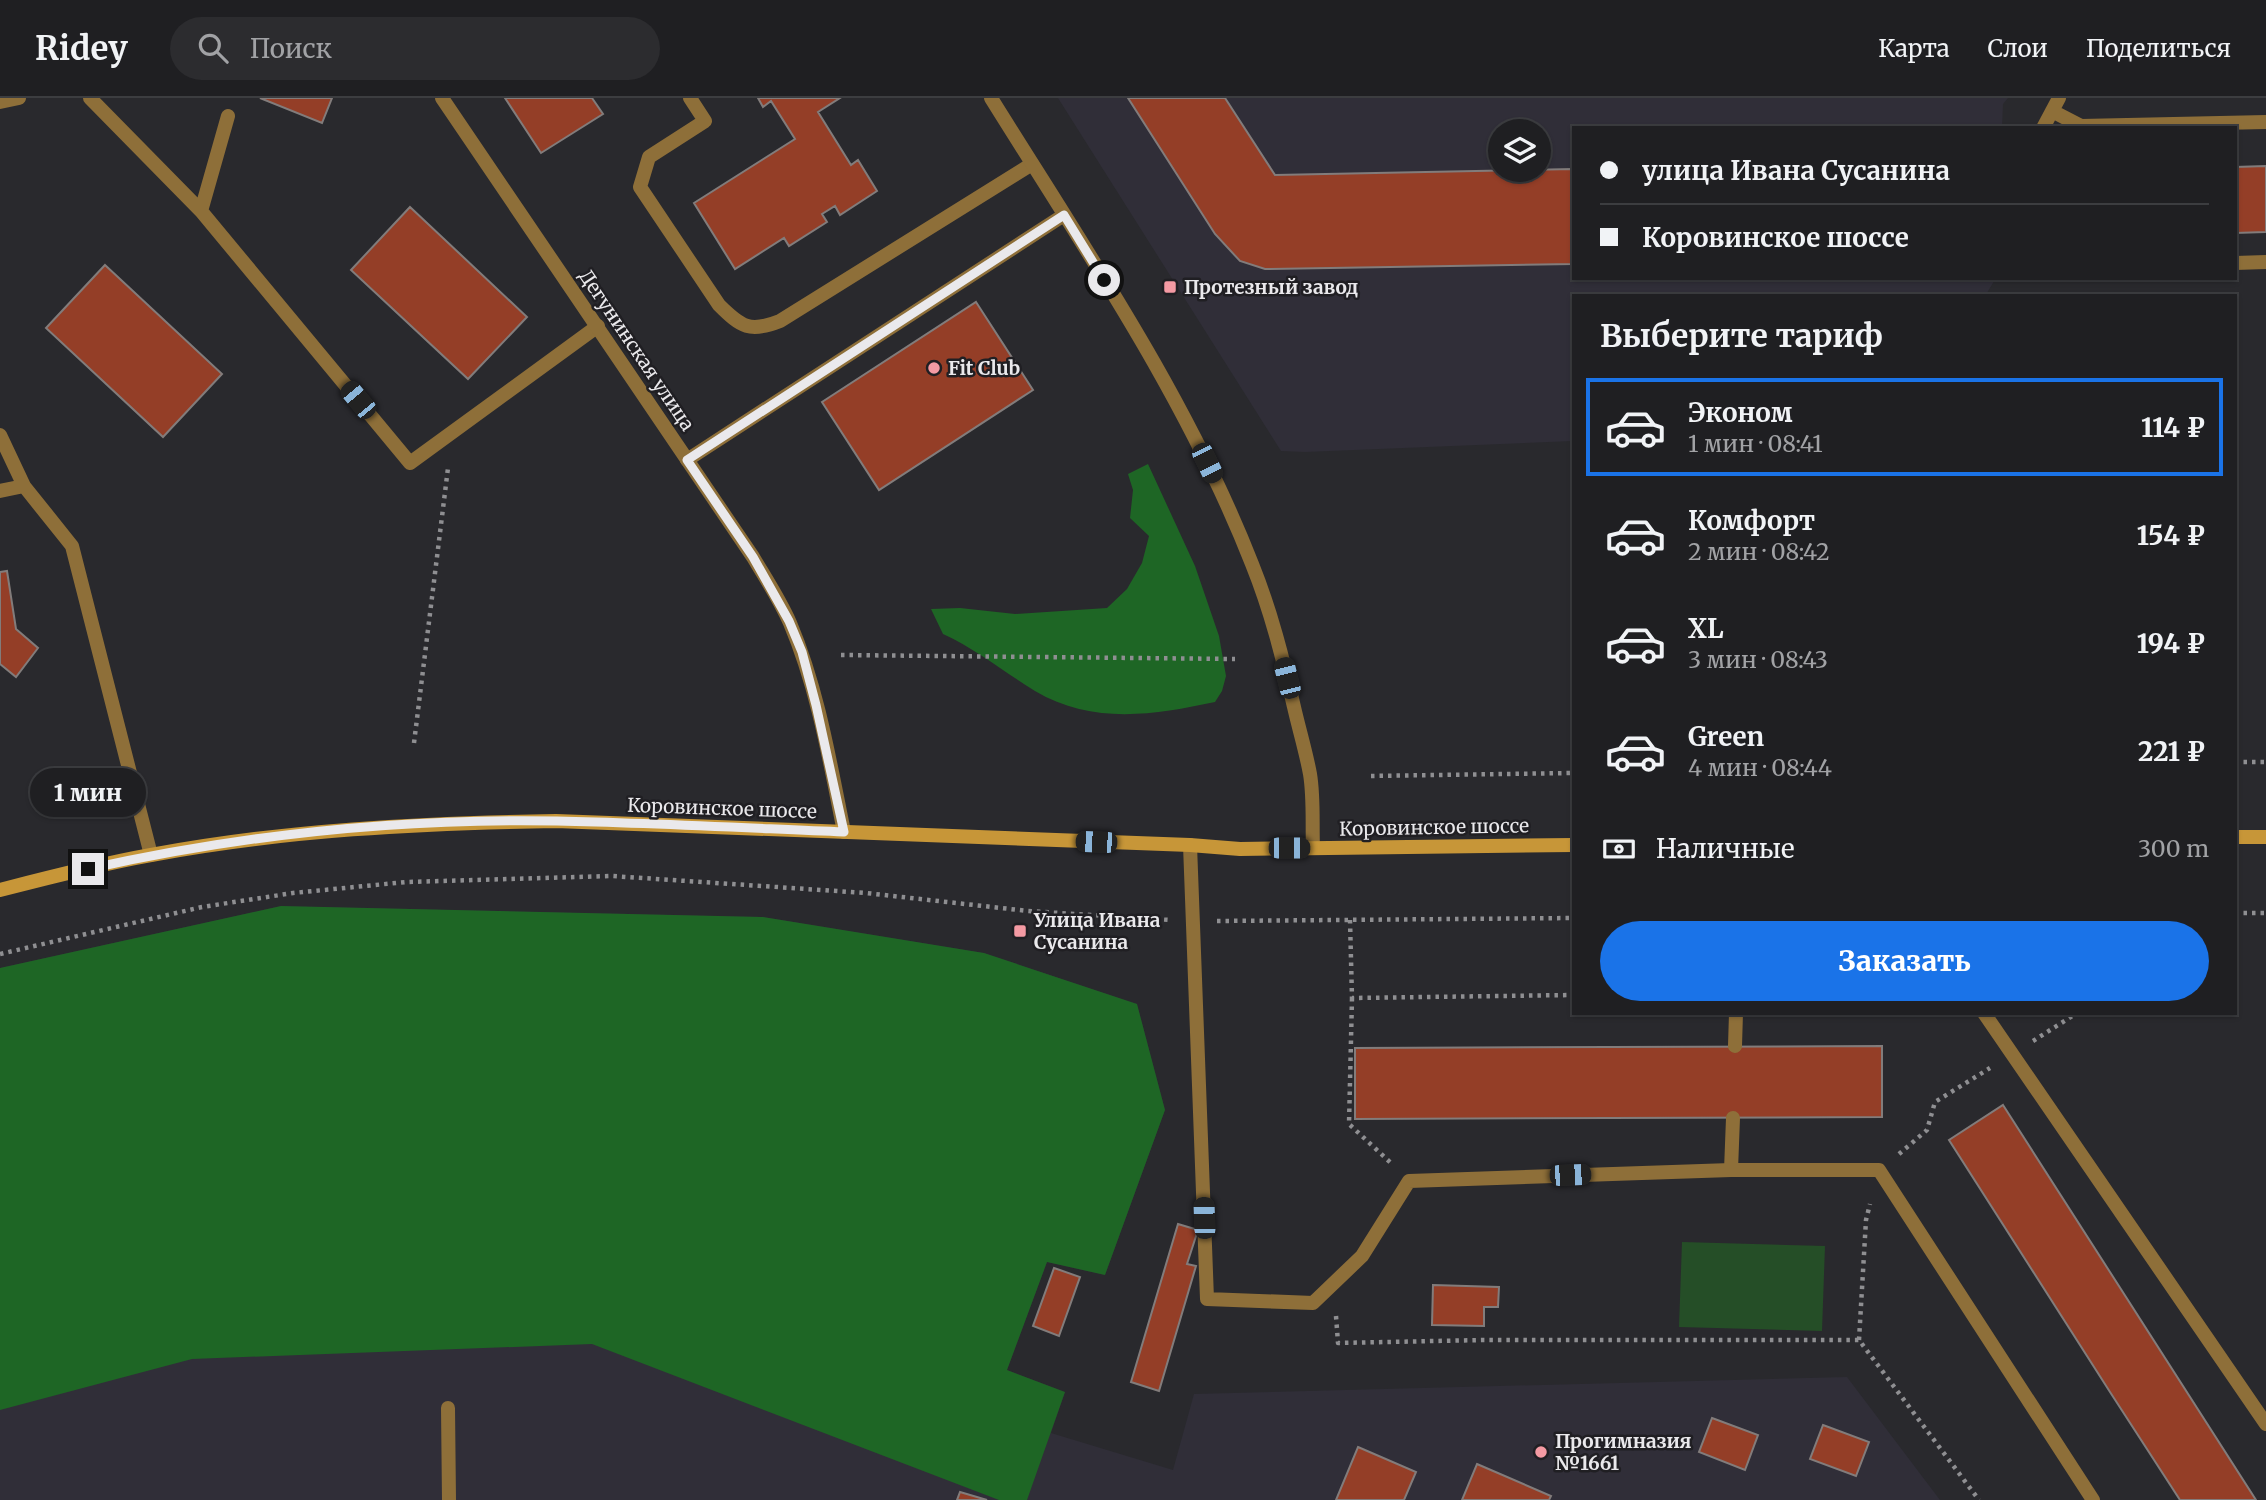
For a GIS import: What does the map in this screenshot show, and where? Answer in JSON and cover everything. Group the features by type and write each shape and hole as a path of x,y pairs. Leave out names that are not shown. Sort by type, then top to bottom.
{"main road":[{"name":"Коровинское шоссе","path":"0,890 151,855 237,841 403,825 484,822 556,821 1240,849 1572,845"},
{"path":"2237,837 2266,837"}],"street":[{"path":"0,102 19,98"},
{"path":"90,98 201,211 410,463 597,326"},
{"name":"Дегунинская улица","path":"442,98 753,557 789,621 802,652 817,709 844,832"},
{"path":"690,98 705,121 649,157 640,187 719,304 733,319 748,326 764,327 780,321 1032,164"},
{"path":"991,98 1155,366 1197,441 1228,506 1253,565 1272,621 1310,775 1313,848"},
{"path":"2044,126 2056,104 2081,126 2266,121"},
{"path":"201,211 228,116"},
{"path":"687,460 1064,215"},
{"path":"2237,263 2266,262"},
{"path":"0,435 24,486 72,546 151,855"},
{"path":"0,491 24,486"},
{"path":"1190,845 1207,1299 1313,1303 1362,1256 1409,1181 1731,1170 1879,1170 2093,1500"},
{"path":"1735,1046 1736,1015"},
{"path":"1985,1015 2266,1424"},
{"path":"1731,1170 1733,1118"},
{"path":"448,1408 449,1500"}],"path":[{"path":"414,743 452,432"},
{"path":"841,655 1235,659"},
{"path":"2237,762 2266,762"},
{"path":"1371,776 1572,773"},
{"path":"0,954 202,907 293,893 406,882 612,876 866,893"},
{"path":"2237,913 2266,913"},
{"path":"1350,920 1352,998 1349,1124 1409,1181"},
{"path":"1352,998 1572,995"},
{"path":"1879,1170 1927,1130 1935,1102 2074,1015"},
{"path":"1866,1220 1859,1340 1979,1500"},
{"path":"1334,1283 1338,1343 1483,1340 1859,1340"}],"shaded area":[{"path":"1058,98 2008,98 2003,104 2002,126 1572,126 1572,280 1995,280 1986,294 1572,294 1572,441 1281,451"},
{"path":"281,906 763,917 984,953 1137,1004 1165,1110 1105,1275 1047,1262 1007,1370 1065,1392 1051,1433 1173,1470 1194,1394 1847,1377 1940,1500 0,1500 0,968"}],"green space":[{"path":"1148,464 1195,566 1219,636 1226,676 1222,691 1215,702 1146,713 1101,713 1079,709 1035,691 943,634 931,609 960,608 1015,614 1107,608 1127,589 1142,563 1149,536 1130,518 1133,490 1128,474"},
{"path":"281,906 763,917 984,953 1137,1004 1165,1110 1105,1275 1047,1262 1007,1370 1065,1392 1027,1500 999,1500 592,1344 192,1359 0,1410 0,968"},
{"path":"1682,1242 1825,1246 1822,1331 1679,1327"}],"building":[{"path":"260,98 332,98 322,123"},
{"path":"505,98 592,98 603,114 541,153"},
{"path":"758,98 840,98 818,112 851,165 858,160 877,191 840,215 835,206 822,214 827,222 789,246 784,238 735,269 694,203 795,139 771,101 763,107"},
{"path":"1128,98 1225,98 1275,175 1488,171 1488,182 1551,182 1551,169 1572,169 1572,264 1265,269 1240,261 1215,234"},
{"path":"2266,166 2266,232 2237,233 2237,167"},
{"path":"410,207 527,317 468,379 351,270"},
{"path":"105,265 222,374 163,437 46,328"},
{"path":"976,302 1033,390 879,490 822,402"},
{"path":"7,571 16,629 38,648 16,677 0,664 0,572"},
{"path":"1882,1046 1882,1117 1355,1119 1355,1048"},
{"path":"2003,1105 2256,1500 2180,1500 2110,1392 1949,1140"},
{"path":"1178,1224 1198,1230 1187,1264 1196,1266 1159,1391 1131,1382"},
{"path":"1054,1268 1080,1277 1059,1336 1033,1326"},
{"path":"1433,1285 1499,1287 1498,1307 1484,1307 1484,1326 1432,1325"},
{"path":"1712,1418 1758,1435 1745,1470 1699,1452"},
{"path":"1823,1425 1869,1442 1856,1476 1810,1459"},
{"path":"1358,1447 1416,1472 1404,1500 1336,1500"},
{"path":"1477,1464 1551,1496 1549,1500 1462,1500"},
{"path":"960,1492 987,1500 957,1500"}],"place":[{"name":"Протезный завод","path":"1170,287"},
{"name":"Fit Club","path":"934,368"},
{"name":"Улица Ивана Сусанина","path":"1020,931"},
{"name":"Прогимназия №1661","path":"1541,1452"}],"route":[{"path":"88,869 151,855 237,841 403,825 556,821 844,832 816,705 802,652 789,621 753,557 687,460 1064,215 1104,280"}]}
